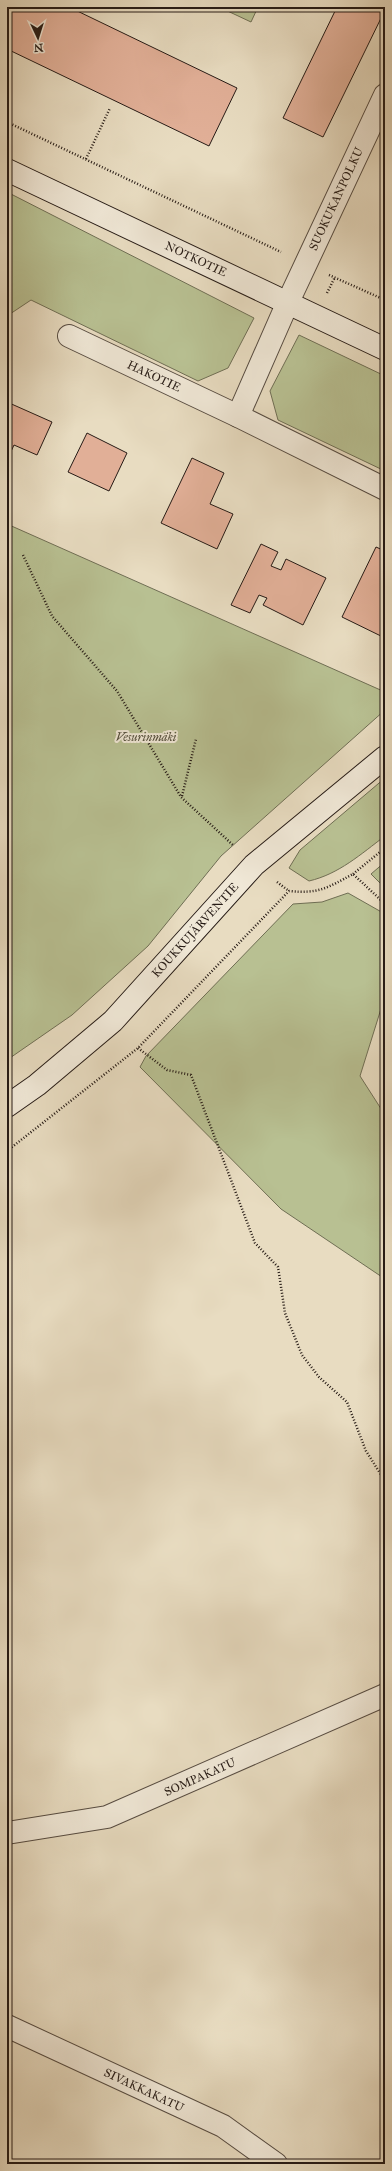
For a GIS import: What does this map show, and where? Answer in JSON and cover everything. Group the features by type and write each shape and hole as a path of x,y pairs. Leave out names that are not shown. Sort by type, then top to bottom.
{"street":[{"name":"SUOKUKANPOLKU","path":"288,302 385,95"},
{"name":"NOTKOTIE","path":"7,170 385,349"},
{"path":"238,416 288,302"},
{"name":"HAKOTIE","path":"69,336 238,416 385,489"},
{"name":"KOUKKUJÄRVENTIE","path":"7,1106 37,1085 113,1021 254,864 385,757"},
{"name":"SOMPAKATU","path":"7,1833 107,1817 385,1695"},
{"name":"SIVAKKAKATU","path":"7,2026 223,2126 276,2164"}],"path":[{"path":"86,159 110,108"},
{"path":"7,122 385,300"},
{"path":"23,555 52,616 117,691 182,797 254,864"},
{"path":"182,797 196,739"},
{"path":"7,1151 138,1048 289,891 308,893 329,888 353,874 385,848"},
{"path":"353,874 385,904"},
{"path":"138,1048 167,1070 191,1075 255,1243 278,1267 285,1312 302,1355 319,1376 347,1402 366,1451 385,1481"}],"green space":[{"path":"219,7 258,7 251,22"},
{"path":"7,192 254,318 228,368 198,381 31,300 7,316"},
{"path":"299,335 385,376 385,471 278,420 270,391"},
{"name":"Vesurinmäki","path":"7,524 385,692 385,710 221,856 148,946 72,1015 7,1060"},
{"path":"385,778 385,836 349,863 320,878 309,881 289,868 300,850"},
{"path":"385,862 385,888 371,874"},
{"path":"348,893 385,914 385,996 360,1076 385,1115 385,1279 281,1209 140,1067 146,1056 293,904 322,902"}],"building":[{"path":"7,7 69,7 237,88 209,146 7,49"},
{"path":"337,7 385,7 385,10 323,137 283,118"},
{"path":"7,402 52,422 37,455 14,445 7,460"},
{"path":"87,433 127,453 109,491 68,472"},
{"path":"192,458 224,473 210,504 233,514 217,549 161,523"},
{"path":"261,544 278,552 271,566 281,570 286,559 326,578 303,625 263,605 267,598 259,595 250,613 231,605"},
{"path":"376,547 385,551 385,638 342,617"}]}
